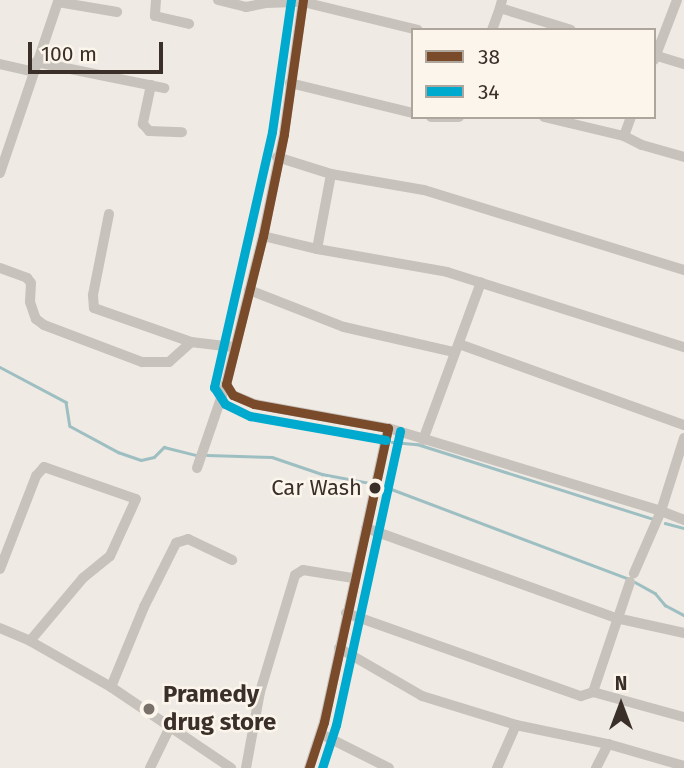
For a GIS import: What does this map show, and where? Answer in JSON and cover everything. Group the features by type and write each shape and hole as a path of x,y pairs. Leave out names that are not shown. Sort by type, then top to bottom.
{"street":[{"path":"0,173 2,157 60,0 117,12"},
{"path":"156,0 155,16 190,24"},
{"path":"218,0 246,7 303,1 411,28"},
{"path":"656,54 677,0"},
{"path":"197,468 226,384 233,347 263,236 303,1"},
{"path":"493,28 501,4 566,28"},
{"path":"656,57 684,64"},
{"path":"0,64 164,88"},
{"path":"290,83 411,113"},
{"path":"150,85 143,124 149,131 182,132"},
{"path":"552,119 624,136 642,145 684,157"},
{"path":"624,136 630,119"},
{"path":"278,158 331,174 424,190 684,270"},
{"path":"317,249 331,174"},
{"path":"109,214 93,295 94,308 191,342 233,347"},
{"path":"263,236 317,249 436,269 684,347"},
{"path":"0,268 27,278 32,283 30,302 36,319 44,325 150,363 169,362 191,342"},
{"path":"423,440 481,282"},
{"path":"249,290 344,327 457,348 684,425"},
{"path":"226,384 233,396 254,404 388,428 684,520"},
{"path":"309,768 321,734 353,578 388,428"},
{"path":"593,692 616,618 661,511 684,438"},
{"path":"0,569 36,476 44,467 136,499 110,556 83,578 30,641"},
{"path":"366,528 616,618 684,634"},
{"path":"111,687 144,607 176,543 188,539 232,560"},
{"path":"246,768 260,692 295,575 303,570 353,578"},
{"path":"346,613 491,661 523,677 581,696 593,692 684,717"},
{"path":"0,628 30,641 111,687 232,768"},
{"path":"339,648 422,696 516,725 608,744 684,766"},
{"path":"498,768 516,725"},
{"path":"150,768 170,727"},
{"path":"321,734 389,768"},
{"path":"596,768 608,744"}],"waterway":[{"path":"0,367 66,402 70,426 118,452 141,460 154,457 164,447 196,455"},
{"path":"392,442 417,444 654,519"},
{"path":"207,455 272,457 322,474 370,483"},
{"path":"386,487 629,579"},
{"path":"665,523 684,528"},
{"path":"635,582 655,593 665,605 684,615"}],"transit line":[{"name":"34","path":"291,0 272,132 214,387 225,404 250,416 386,440"},
{"name":"38","path":"303,0 284,134 263,236 226,384 233,395 254,404 388,428"},
{"name":"38","path":"309,768 324,722 388,428"},
{"name":"34","path":"322,768 336,725 400,431"}],"place":[{"name":"Car Wash","path":"375,488"},
{"name":"Pramedy drug store","path":"149,709"}]}
